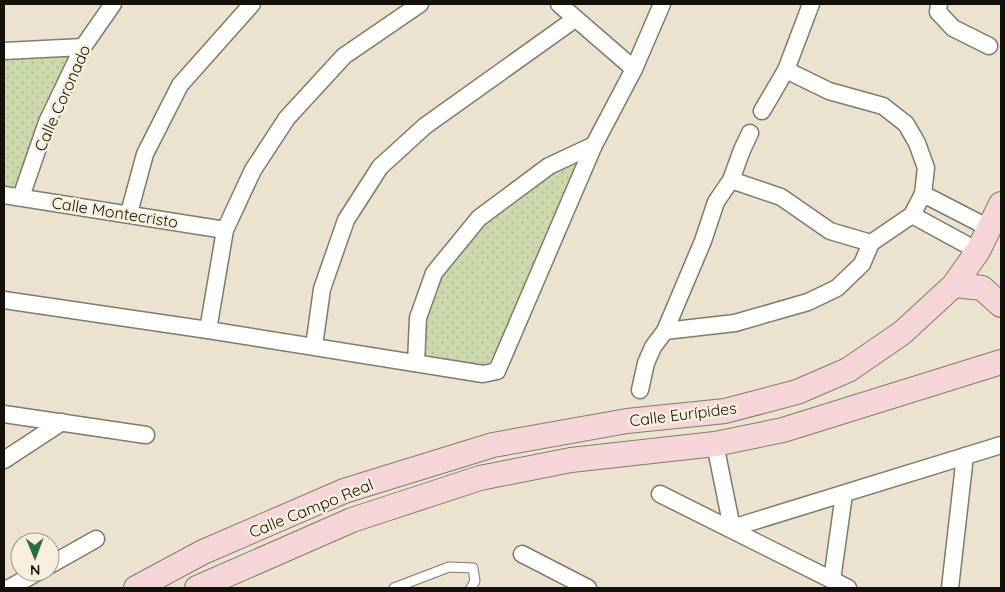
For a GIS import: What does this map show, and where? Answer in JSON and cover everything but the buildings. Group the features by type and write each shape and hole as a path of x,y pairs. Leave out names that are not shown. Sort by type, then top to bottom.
{"street":[{"name":"Calle Coronado","path":"21,197 47,122 83,47 113,4"},
{"path":"129,213 145,154 180,85 252,4"},
{"path":"208,330 225,230 253,170 287,118 344,56 420,4"},
{"path":"558,4 634,69"},
{"path":"4,300 314,346 483,374 496,371 594,145 634,69 662,4"},
{"path":"762,111 786,70 811,4"},
{"path":"939,4 938,12 952,28 988,46"},
{"path":"314,346 322,289 346,220 380,167 425,126 575,19"},
{"path":"4,51 83,47"},
{"path":"665,332 735,323 808,302 837,288 862,264 871,243 912,215 923,194 926,168 917,143 906,124 883,106 829,91 786,70"},
{"path":"640,390 646,363 653,347 665,332 703,241 716,202 731,180 750,133"},
{"path":"416,363 418,318 434,273 478,218 549,166 594,145"},
{"path":"731,180 781,197 830,231 871,243"},
{"path":"923,194 989,228"},
{"name":"Calle Montecristo","path":"4,195 129,213 225,230"},
{"name":"Calle Eurípides","path":"493,445 627,421 725,410 797,392 848,370 894,339 954,285 978,251 1001,204"},
{"path":"912,215 978,251"},
{"path":"954,285 982,288 1001,305"},
{"name":"Calle Eurípides","path":"480,478 571,460 715,444 783,430 1001,362"},
{"path":"4,414 146,435"},
{"path":"627,421 632,452"},
{"path":"4,460 62,422"},
{"path":"715,444 732,528"},
{"name":"Calle Campo Real","path":"136,588 203,552 344,491 493,445"},
{"path":"732,528 1001,445"},
{"path":"950,588 965,456"},
{"name":"Calle Campo Real","path":"197,588 352,520 480,478"},
{"path":"660,494 732,528 848,588"},
{"path":"832,580 844,494"},
{"path":"60,559 96,539"},
{"path":"522,554 588,588"}],"lane":[{"path":"394,588 449,568 473,568 475,581 471,588"}],"green space":[{"path":"83,47 21,197 4,195 4,51"},
{"path":"594,145 497,371 416,363 434,273 479,218"}]}
